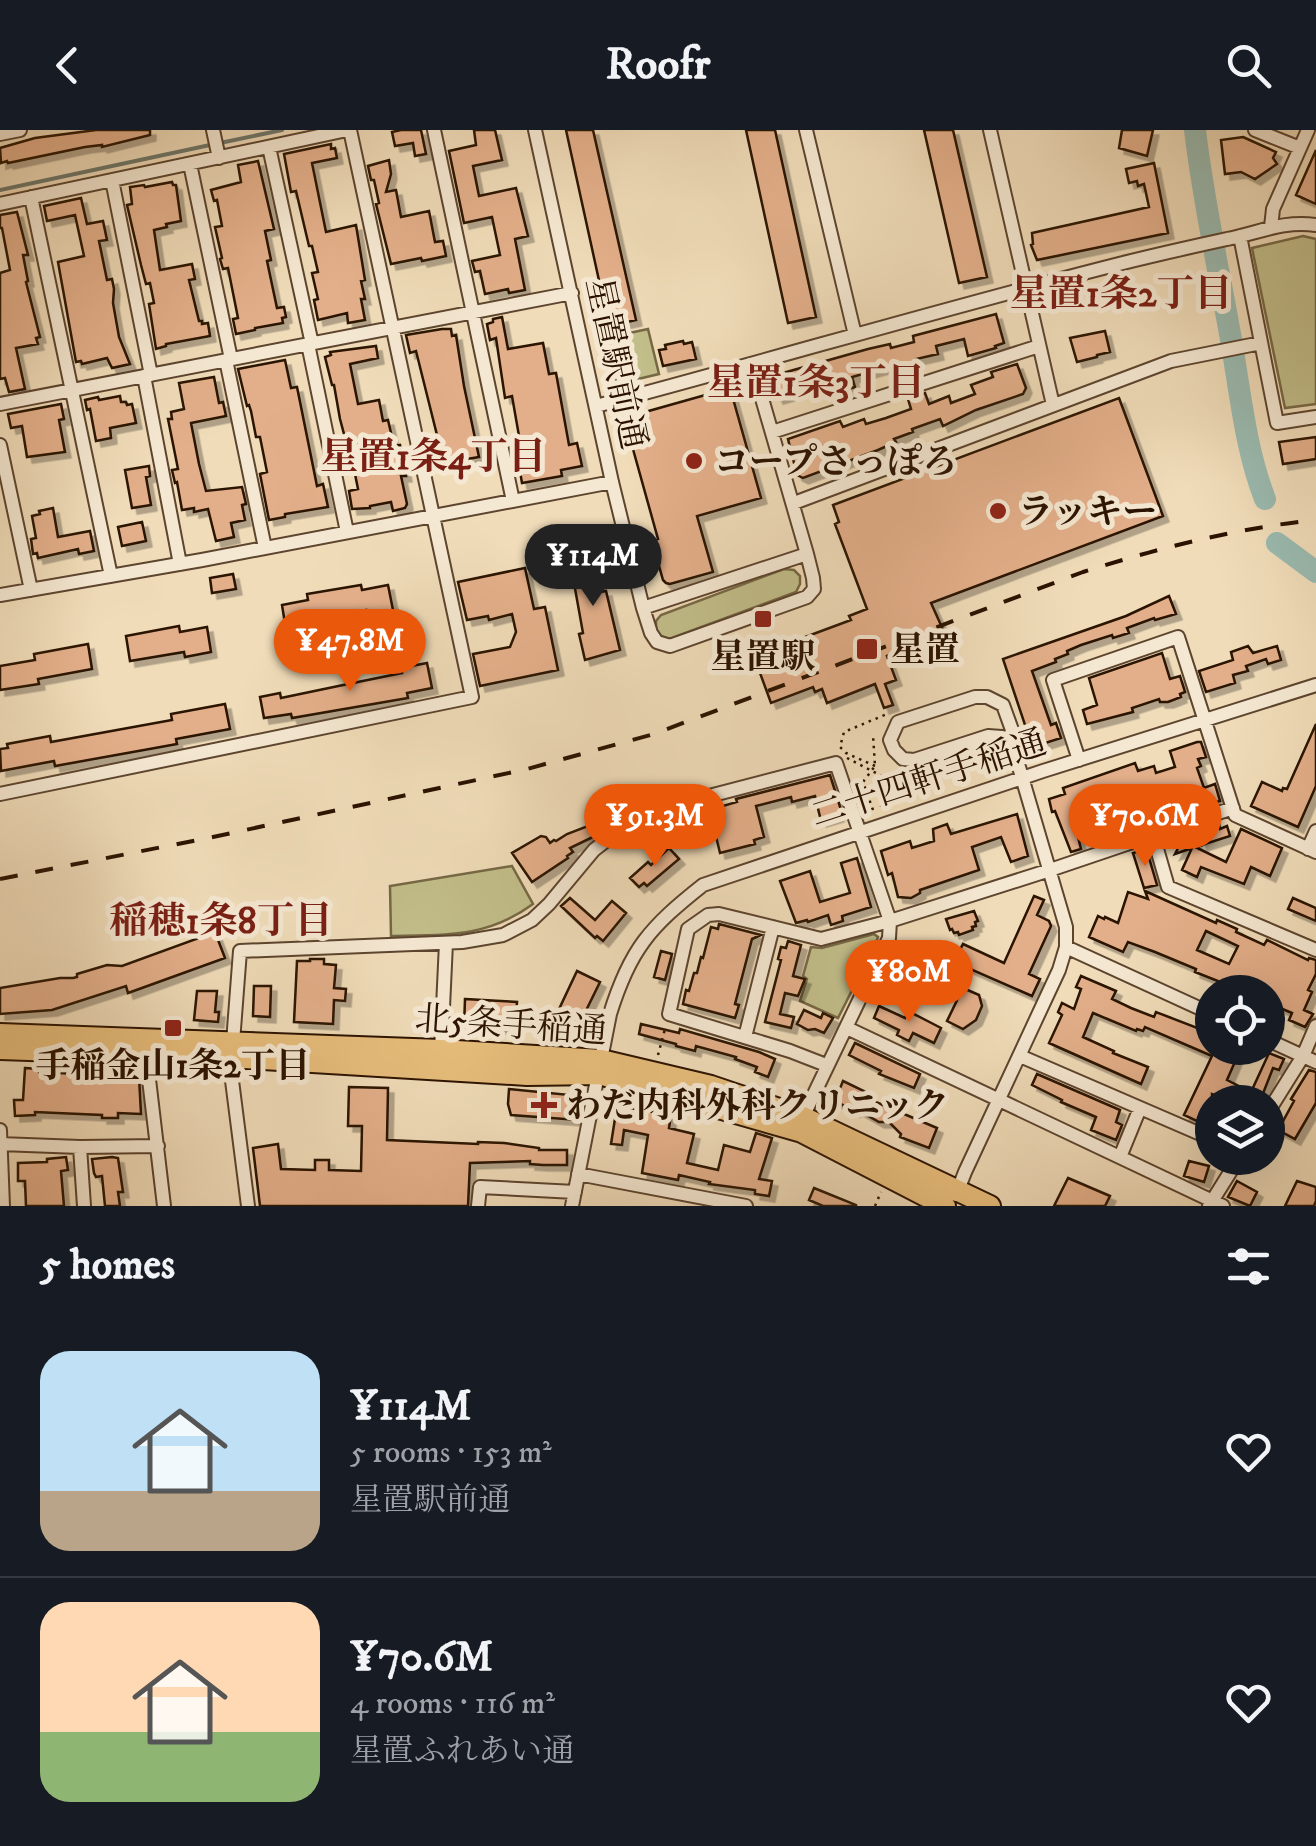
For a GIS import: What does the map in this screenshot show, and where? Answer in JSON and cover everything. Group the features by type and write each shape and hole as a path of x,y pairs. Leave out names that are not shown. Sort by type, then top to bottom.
{"highway":[{"name":"北5条手稲通","path":"0,1034 528,1076 600,1067 802,1132 951,1200 990,1206"},
{"name":"北5条手稲通","path":"0,1048 146,1054 441,1050 600,1067 710,1086 803,1117 951,1200"}],"street":[{"path":"0,133 20,130"},
{"path":"0,204 190,164 216,144 269,147 348,130 472,698 0,794"},
{"path":"434,130 513,501"},
{"name":"星置駅前通","path":"535,130 643,608"},
{"path":"806,130 855,335"},
{"path":"990,130 1052,405"},
{"path":"1256,130 1300,148"},
{"path":"1270,227 1273,209 1308,130"},
{"path":"269,147 347,532"},
{"path":"190,164 265,548"},
{"path":"112,180 180,564"},
{"path":"32,197 111,576"},
{"path":"596,406 1192,245 1270,227 1297,223 1316,226"},
{"path":"1240,236 1255,344 1277,422 1316,417"},
{"path":"0,404 572,293"},
{"path":"794,503 1171,361 1255,344"},
{"path":"772,432 1039,346"},
{"path":"752,364 794,503 814,578 814,589 807,597 670,646 656,642 650,633 643,608 806,554"},
{"path":"0,445 31,590"},
{"path":"0,596 612,482"},
{"path":"1078,760 1053,680 1178,636 1235,815 1312,850 1316,831"},
{"name":"二十四軒手稲通","path":"573,1199 619,984 641,942 670,911 704,885 1204,718 1316,685"},
{"path":"951,1200 1059,970 1066,947 1066,926 1003,705 987,697 975,697 898,722 890,740 903,759 914,760 988,736 1002,737 1014,750"},
{"path":"248,1206 231,1050 240,951 446,943 503,935 532,920 594,850 640,814 836,763 890,921 888,938 803,1117"},
{"path":"826,1065 669,1014 688,929 708,915 719,914 821,939 890,921 1233,808"},
{"path":"1153,835 1168,887 1316,950"},
{"path":"745,1037 773,927"},
{"path":"441,1050 446,943"},
{"path":"1066,947 1195,1006"},
{"path":"1285,1091 1310,1059 1316,1026"},
{"path":"847,1028 1214,1204 1230,1175"},
{"path":"1285,1048 1310,1059"},
{"path":"146,1054 164,1206"},
{"path":"1020,1056 1195,1132"},
{"path":"1120,1157 1140,1108"},
{"path":"0,1130 3,1206"},
{"path":"0,1144 158,1146"},
{"path":"80,1147 84,1206"},
{"path":"578,1174 682,1200 746,1206"},
{"path":"478,1206 480,1187 573,1199"}],"path":[{"path":"891,712 844,732 840,747 901,786"},
{"path":"873,735 873,768 863,782 873,810"},
{"path":"842,758 873,768"},
{"path":"880,807 901,786 978,761 999,766"},
{"path":"658,1057 667,1022"}],"shaded area":[{"path":"1303,236 1316,239 1316,404 1285,408 1252,248"},
{"path":"648,329 659,374 617,384 606,338"},
{"path":"784,569 794,570 800,576 796,592 669,639 656,630 661,615"},
{"path":"512,866 533,904 516,915 465,932 391,936 390,886"},
{"path":"874,934 878,937 876,943 838,1018 800,1001 811,947 822,948"}],"building":[{"path":"96,130 150,130 150,135 1,163 0,148 35,138"},
{"path":"421,130 426,154 415,156 413,143 395,146 392,132"},
{"path":"474,130 495,130 502,160 473,166 479,196 516,188 528,236 515,239 525,290 485,294 480,271 475,272 472,261 500,255 492,217 464,223 449,151 476,145"},
{"path":"566,130 593,130 636,320 609,326"},
{"path":"746,130 775,130 816,317 788,323"},
{"path":"924,130 953,130 987,277 959,283"},
{"path":"1122,130 1153,130 1147,156 1119,148"},
{"path":"1243,137 1276,152 1273,158 1277,164 1255,179 1241,172 1225,174 1221,140"},
{"path":"331,144 337,158 312,163 326,232 356,225 365,280 361,281 365,299 361,299 365,320 348,323 347,313 318,320 312,273 318,272 296,191 291,192 284,154"},
{"path":"1316,150 1316,204 1296,195"},
{"path":"389,160 391,174 386,192 396,190 401,217 429,211 435,242 443,241 446,256 391,264 368,166"},
{"path":"258,161 274,229 265,231 271,260 267,261 277,308 284,307 286,317 282,318 283,323 236,334 233,319 238,318 228,268 223,269 220,259 215,227 222,226 211,190 241,182 238,165"},
{"path":"1154,163 1168,233 1037,260 1031,245 1032,233 1149,207 1144,184 1129,183 1126,169"},
{"path":"172,182 176,185 181,221 154,230 160,270 192,264 195,279 189,280 199,321 208,323 210,336 156,349 150,283 146,284 127,205 132,204 130,187"},
{"path":"81,198 87,224 103,221 107,240 99,241 107,280 112,279 119,337 130,364 112,368 107,358 76,362 58,262 84,256 75,215 47,221 44,206"},
{"path":"17,212 28,255 23,255 26,282 40,337 36,338 38,344 16,348 25,389 9,392 5,378 0,379 0,273 10,270 0,215"},
{"path":"996,314 1004,343 996,348 968,356 964,339 936,346 938,354 916,359 911,365 897,364 852,377 855,387 836,392 834,382 777,396 772,378 783,373 868,349 914,342 913,336"},
{"path":"502,317 508,349 543,343 549,374 556,373 569,445 577,443 582,466 561,470 562,476 522,483 517,454 522,453 512,396 505,398 496,338 490,340 487,324"},
{"path":"451,329 452,336 456,335 479,457 444,463 416,351 410,353 406,335"},
{"path":"1105,331 1110,352 1077,362 1070,338"},
{"path":"683,341 692,342 696,359 663,366 659,350"},
{"path":"376,346 378,358 350,364 358,404 379,400 394,446 400,445 407,504 393,511 391,502 352,509 349,491 358,489 325,357 330,352"},
{"path":"285,360 291,388 297,387 317,486 323,484 328,507 269,520 260,474 267,472 260,437 256,437 238,369"},
{"path":"1017,364 1026,388 1023,394 943,426 940,419 912,429 913,432 894,439 896,442 803,478 797,475 788,439 840,421 843,427 864,419 866,424 886,418 911,409 908,399 925,393 929,404 949,396 951,403 975,394 971,385 993,377 991,372"},
{"path":"214,377 226,416 191,423 199,464 206,491 242,487 246,504 242,505 245,520 231,523 234,537 216,541 208,509 182,510 172,470 178,469 168,419 172,419 171,412 184,409 179,383"},
{"name":"コープさっぽろ","path":"730,388 761,498 697,516 713,572 666,583 652,541 658,539 627,419"},
{"path":"120,396 121,402 132,404 136,423 110,428 111,438 96,441 85,400"},
{"name":"ラッキー","path":"1119,398 1163,516 931,603 945,634 887,656 896,680 885,684 893,705 884,708 875,684 827,703 822,689 815,692 813,687 771,703 760,673 796,660 789,643 851,620 849,616 867,609 835,524 839,522 833,505"},
{"path":"61,404 64,419 59,420 65,452 27,457 22,426 11,428 8,414"},
{"path":"1316,437 1316,459 1283,464 1279,442"},
{"path":"149,466 150,476 146,477 151,505 132,508 125,470"},
{"path":"53,508 58,537 90,531 94,551 79,554 78,549 38,558 37,553 33,554 31,539 36,538 32,516"},
{"path":"142,522 146,541 122,546 118,527"},
{"path":"592,551 600,592 606,591 620,650 585,660 569,555"},
{"path":"525,568 534,609 545,607 558,670 480,686 473,654 510,647 516,632 512,614 467,620 458,582"},
{"path":"233,574 236,589 212,593 210,578"},
{"path":"361,585 362,590 388,585 393,610 366,615 366,610 317,619 312,620 313,625 286,630 282,605 308,600 307,594"},
{"path":"1169,596 1176,614 1127,628 1129,633 1081,645 1055,659 1056,662 1032,671 1051,725 1056,723 1061,738 1036,746 1003,659 1126,616"},
{"path":"179,626 180,632 207,627 211,652 130,661 126,636"},
{"path":"88,644 92,669 0,690 0,666 35,660 34,654"},
{"path":"1248,646 1253,653 1277,646 1281,660 1268,664 1266,659 1246,666 1248,671 1233,675 1235,683 1206,692 1199,671 1233,660 1231,652"},
{"path":"1162,653 1170,679 1180,676 1185,692 1181,697 1168,702 1159,699 1132,708 1133,712 1087,724 1083,710 1097,705 1089,678"},
{"path":"427,663 432,688 407,693 408,698 292,718 291,714 264,718 260,697 280,693 281,698 402,673 401,668"},
{"path":"225,704 230,729 176,739 177,744 55,766 54,761 1,771 0,749 8,748 7,744 50,736 51,742 172,720 171,714"},
{"path":"1316,724 1316,786 1298,827 1251,806 1262,782 1282,791 1287,789"},
{"path":"1201,742 1206,757 1198,759 1201,766 1197,768 1204,788 1215,784 1220,801 1157,821 1153,810 1111,824 1078,837 1081,849 1071,852 1049,799 1065,794 1063,788 1135,763 1138,771 1154,766 1156,773 1175,767 1170,751"},
{"path":"830,775 842,813 838,816 821,821 815,796 792,802 791,797 756,806 764,837 754,840 755,844 720,853 714,828 704,831 702,824 644,841 640,827"},
{"path":"1017,814 1028,856 1011,862 1001,837 972,847 979,870 920,890 911,898 898,897 881,851 910,841 912,848 934,841 933,829 947,824 951,834"},
{"path":"593,824 597,835 570,848 573,852 568,858 532,882 512,853 541,836 550,843"},
{"path":"1219,824 1220,829 1227,826 1230,836 1202,845 1202,829"},
{"path":"1241,829 1282,848 1270,876 1251,867 1244,884 1201,867 1197,877 1182,870 1192,848 1175,854 1184,837 1226,862"},
{"path":"669,848 679,859 647,886 644,883 639,887 630,878 648,862 651,865"},
{"path":"1147,851 1157,885 1144,888 1133,853"},
{"path":"857,858 871,907 842,916 843,921 831,925 828,915 796,923 780,881 810,871 820,902 850,893 841,863"},
{"path":"1145,891 1237,929 1236,932 1264,945 1267,940 1308,960 1316,960 1316,974 1308,990 1312,992 1304,1010 1313,1014 1305,1027 1289,1020 1292,1013 1285,1010 1285,975 1203,975 1128,942 1123,952 1089,937 1098,916 1118,923 1128,892 1148,899","holes":["1206,931 1238,946 1229,964 1197,950"]},
{"path":"1034,896 1044,900 1037,915 1051,926 1029,974 1040,979 1032,996 954,962 963,944 1004,963"},
{"path":"570,898 595,920 612,901 626,913 603,941 561,906"},
{"path":"1293,898 1316,908 1316,921 1288,909"},
{"path":"974,911 978,921 973,930 959,935 950,930 946,919"},
{"path":"719,924 761,935 752,939 735,1018 683,1004 703,958 711,927 718,929"},
{"path":"215,932 225,958 128,993 126,986 52,1010 0,1014 0,988 73,978 107,965 122,966"},
{"path":"788,941 801,945 793,976 805,979 798,996 785,993 780,1014 794,1017 791,1028 765,1022 781,947 786,948"},
{"path":"661,951 672,954 665,980 654,977"},
{"path":"897,951 919,962 913,974 891,962"},
{"path":"324,959 324,964 336,965 334,988 346,989 345,1001 334,1000 333,1024 294,1022 297,961"},
{"path":"577,971 600,982 574,1035 552,1024"},
{"path":"1081,976 1116,991 1112,999 1131,1008 1154,1017 1156,1012 1195,1027 1195,1049 1145,1027 1136,1031 1093,1013 1083,1037 1148,1067 1141,1084 1049,1043 1062,1015 1058,1012 1062,1003 1074,1009 1081,989 1076,987"},
{"path":"254,986 271,986 270,1017 253,1016"},
{"path":"963,988 979,995 982,1006 976,1020 963,1029 947,1021"},
{"path":"197,991 217,991 218,1022 194,1020"},
{"path":"465,999 517,1002 515,1029 464,1027"},
{"path":"879,1006 905,1018 908,1011 941,1028 934,1043 913,1033 909,1041 897,1035 899,1030 874,1018"},
{"path":"804,1010 821,1018 823,1013 833,1018 824,1033 797,1024"},
{"path":"641,1024 679,1033 680,1029 775,1059 768,1077 736,1057 696,1046 695,1051 639,1034"},
{"path":"855,1043 920,1074 914,1088 879,1074 881,1071 849,1055"},
{"path":"1208,1065 1234,1065 1227,1080 1237,1085 1198,1085"},
{"path":"1263,1065 1281,1065 1279,1070 1273,1068 1266,1085 1254,1085"},
{"path":"25,1068 139,1077 141,1114 118,1113 118,1118 102,1118 35,1112 15,1116 14,1100 23,1100"},
{"path":"1309,1070 1316,1072 1316,1103 1295,1139 1285,1134 1285,1118 1294,1101 1291,1099"},
{"path":"1037,1074 1120,1110 1116,1122 1122,1125 1116,1140 1091,1130 1096,1117 1032,1085"},
{"path":"843,1081 866,1092 864,1097 937,1128 929,1148 900,1137 889,1122 879,1122 826,1097 831,1088 839,1091"},
{"path":"349,1087 388,1088 387,1140 504,1143 539,1150 567,1150 567,1165 530,1161 470,1163 468,1206 260,1206 253,1148 278,1144 281,1169 315,1170 315,1160 329,1160 329,1170 361,1171 362,1126 348,1126"},
{"name":"わだ内科外科クリニック","path":"509,1089 580,1096 578,1120 511,1115"},
{"path":"1195,1092 1195,1120 1184,1115"},
{"path":"617,1106 671,1115 669,1128 694,1134 687,1163 718,1170 724,1145 750,1152 756,1133 772,1138 759,1179 772,1181 769,1196 679,1175 678,1180 642,1173 648,1135 624,1130 622,1145 611,1144"},
{"path":"66,1157 68,1170 61,1171 64,1206 26,1206 25,1181 18,1181 18,1163"},
{"path":"118,1158 123,1192 118,1192 120,1206 105,1206 102,1176 96,1177 94,1173 92,1159"},
{"path":"1189,1161 1195,1162 1195,1175 1206,1175 1204,1182 1184,1176"},
{"path":"1068,1178 1110,1196 1105,1206 1054,1206"},
{"path":"1237,1181 1257,1192 1250,1206 1228,1197"},
{"path":"1297,1181 1316,1187 1314,1206 1285,1206"},
{"path":"814,1188 856,1206 823,1206 809,1200"}],"waterway":[{"path":"220,143 282,130"},
{"path":"1195,130 1244,418 1265,499"},
{"path":"0,190 210,145"},
{"path":"1277,543 1316,572"}],"railway":[{"path":"0,879 527,769 654,734 1083,572 1198,540 1316,520"}],"place":[{"name":"コープさっぽろ","path":"694,461"},
{"name":"ラッキー","path":"998,511"},
{"name":"星置駅","path":"763,619"},
{"name":"星置","path":"867,649"},
{"name":"手稲金山1条2丁目","path":"173,1028"},
{"name":"わだ内科外科クリニック","path":"544,1105"}],"district":[{"name":"星置1条2丁目","path":"1121,293"},
{"name":"星置1条3丁目","path":"816,382"},
{"name":"星置1条4丁目","path":"433,456"},
{"name":"稲穂1条8丁目","path":"221,920"}]}
